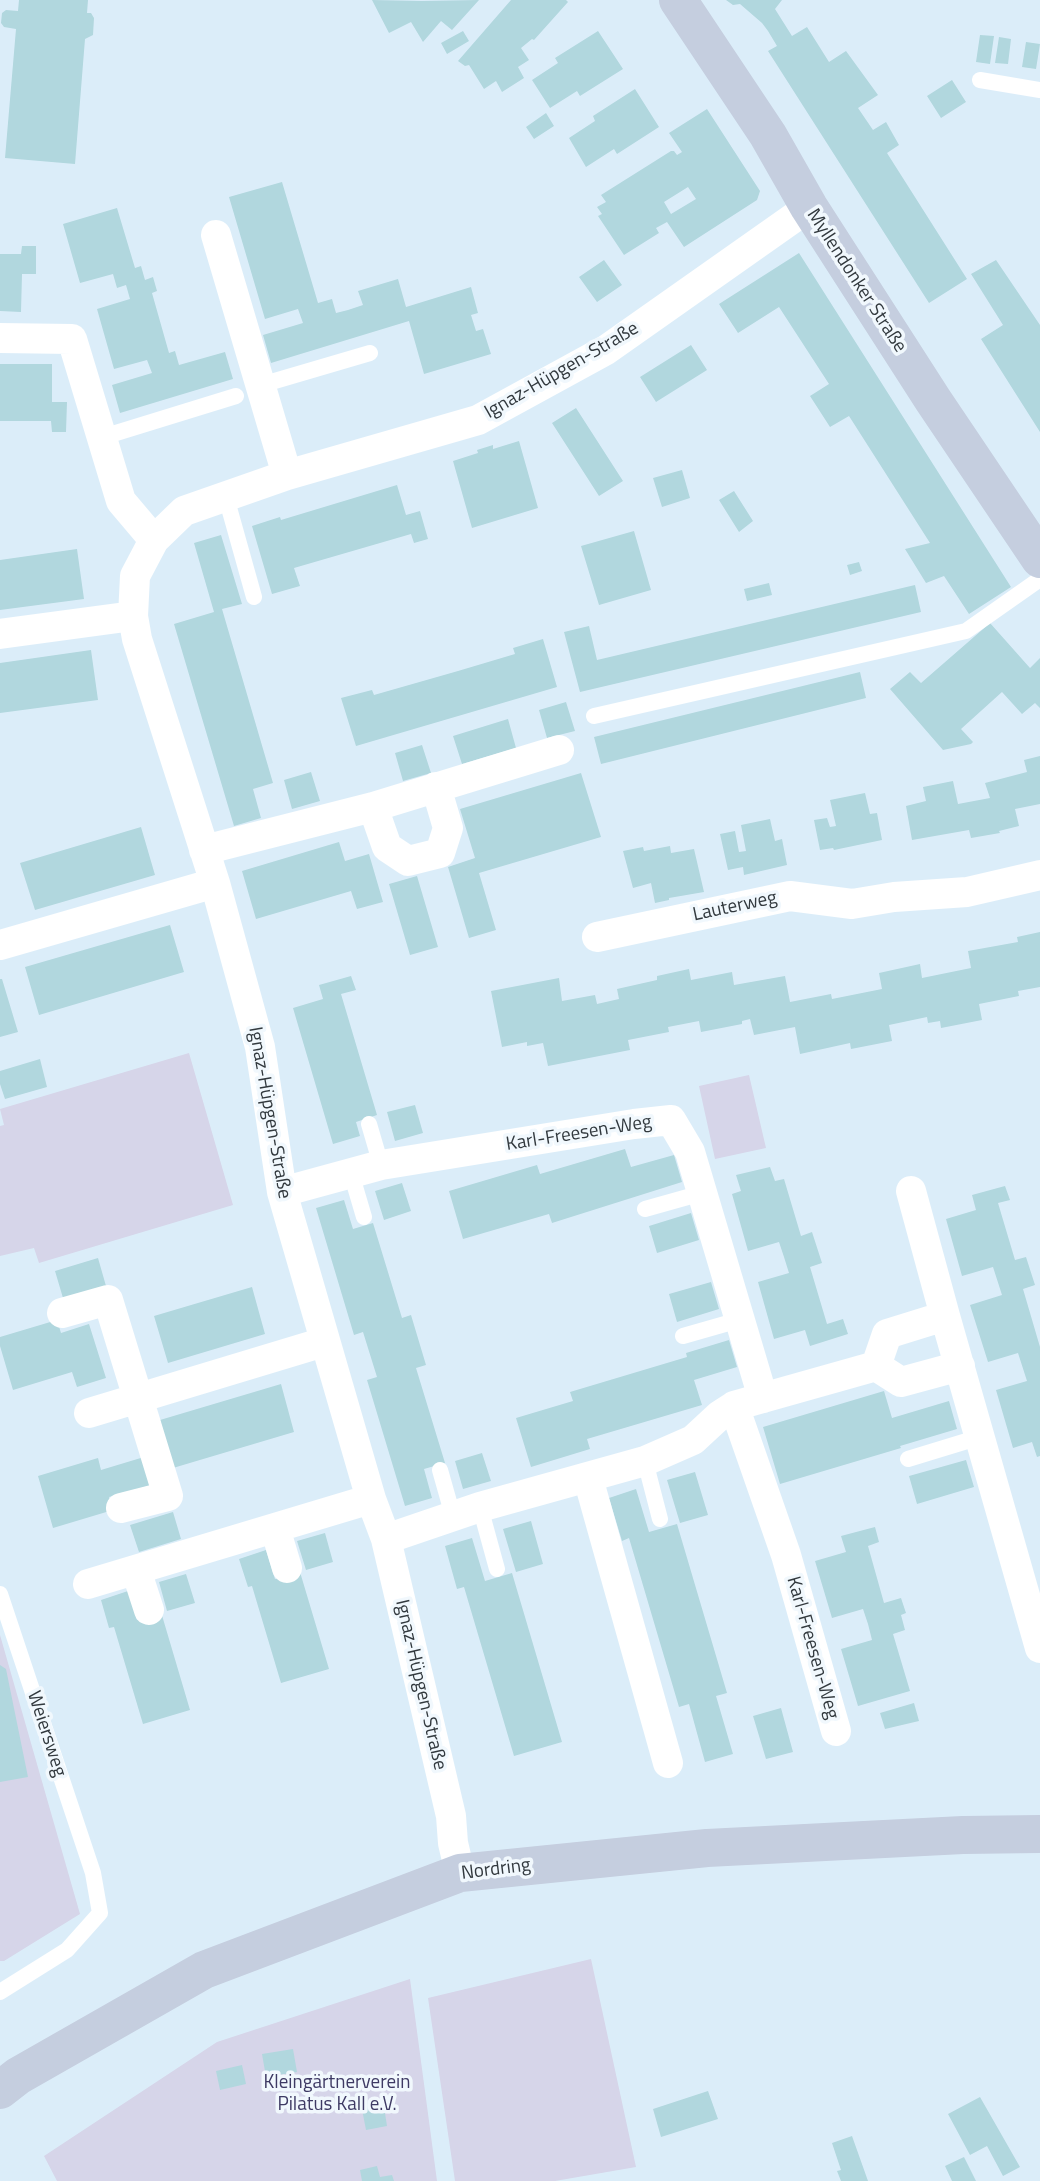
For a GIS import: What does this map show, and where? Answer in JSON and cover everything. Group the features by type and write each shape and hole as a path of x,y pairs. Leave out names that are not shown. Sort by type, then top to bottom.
{"main road":[{"name":"Myllendonker Straße","path":"678,0 768,135 809,207 933,400 1040,559"},
{"name":"Nordring","path":"0,2090 18,2076 204,1970 460,1873 707,1847 1040,1834"}],"street":[{"name":"Ignaz-Hüpgen-Straße","path":"460,1873 453,1843 451,1816 386,1539 371,1499 282,1192 260,1048 215,883 137,639 133,616 135,576 155,540 184,511 287,475 478,420 606,350 809,207"},
{"path":"216,235 248,391 287,475"},
{"path":"0,338 72,339 121,501 155,540"},
{"path":"0,634 133,616"},
{"path":"204,850 373,807 559,750"},
{"path":"373,807 387,847 408,861 440,853 448,828 436,787"},
{"name":"Lauterweg","path":"597,937 790,896 852,904 894,897 967,892 1040,875"},
{"path":"0,945 215,883"},
{"name":"Karl-Freesen-Weg","path":"282,1192 381,1165 671,1120 691,1152 739,1320 748,1402 786,1555 836,1731"},
{"path":"911,1191 1040,1648"},
{"path":"62,1313 108,1300 139,1398 168,1496 121,1508"},
{"path":"876,1366 887,1334 945,1316"},
{"path":"89,1413 324,1342"},
{"path":"386,1539 466,1511 645,1461 694,1440 720,1415 748,1402 876,1366 901,1382 960,1366"},
{"path":"588,1478 668,1763"},
{"path":"88,1584 371,1499"},
{"path":"275,1528 287,1568"},
{"path":"136,1570 149,1610"}],"lane":[{"path":"980,80 1040,90"},
{"path":"103,437 370,353"},
{"path":"226,497 254,597"},
{"path":"594,716 965,631 1040,579"},
{"path":"369,1124 381,1165"},
{"path":"351,1173 364,1217"},
{"path":"645,1209 702,1193"},
{"path":"683,1336 739,1320"},
{"path":"908,1459 980,1437"},
{"path":"645,1461 660,1520"},
{"path":"440,1471 466,1511 497,1569"},
{"name":"Weiersweg","path":"0,1594 93,1873 100,1913 67,1950 0,1992"}],"green space":[{"path":"189,1053 233,1205 39,1263 34,1248 0,1256 0,1126 4,1125 0,1109"},
{"path":"749,1075 766,1148 715,1159 699,1086"},
{"path":"0,1635 80,1914 4,1961 0,1961"},
{"path":"591,1959 636,2167 555,2181 455,2181 428,1998"},
{"name":"Kleingärtnerverein Pilatus Kall e.V.","path":"410,1979 437,2181 57,2181 44,2156 217,2042"}],"building":[{"path":"19,0 88,0 87,13 91,13 94,18 93,35 85,39 75,164 5,158 16,29 4,27 1,23 2,13 6,10 18,11"},
{"path":"372,0 479,0 452,30 441,21 423,42 411,22 389,33"},
{"path":"511,0 568,2 534,40 521,48 529,60 518,67 524,78 502,92 496,81 484,89 469,65 465,66 458,61"},
{"path":"726,0 782,0 775,9 792,36 807,27 829,62 846,51 878,95 858,108 873,130 886,122 899,145 887,153 967,279 929,303 768,51 777,46 768,31 740,4 733,5"},
{"path":"463,31 469,41 447,54 441,43"},
{"path":"598,31 623,69 580,96 577,91 550,108 532,80 558,63 555,58"},
{"path":"980,35 994,36 990,64 976,62"},
{"path":"999,37 1011,39 1008,64 995,63"},
{"path":"1026,42 1040,44 1036,69 1022,67"},
{"path":"952,80 966,102 941,118 927,96"},
{"path":"635,89 659,127 617,154 614,149 586,167 569,138 595,121 593,116"},
{"path":"707,109 760,191 757,200 684,247 667,222 656,228 659,233 624,255 598,216 602,214 597,207 606,202 601,195 671,151 677,155 682,152 669,133","holes":["688,187 696,199 671,214 664,202"]},
{"path":"546,113 554,126 534,139 526,127"},
{"path":"282,182 318,303 332,299 336,313 348,310 363,305 358,291 398,279 406,307 471,287 478,313 471,315 476,331 483,329 491,354 424,374 409,321 271,363 263,335 303,323 298,309 265,319 229,197"},
{"path":"117,208 135,268 141,266 145,280 153,277 157,291 152,293 169,353 175,351 179,365 225,352 233,379 120,413 112,385 152,373 147,360 114,369 97,309 130,299 126,285 117,288 113,274 80,283 63,224"},
{"path":"22,246 36,246 36,274 22,274 21,312 0,311 0,254 21,254"},
{"path":"799,253 1011,587 969,614 944,576 926,583 905,549 930,543 849,416 830,427 810,396 829,384 779,307 738,333 719,304"},
{"path":"604,260 622,285 597,302 579,277"},
{"path":"996,260 1040,325 1040,432 981,339 1003,325 971,274"},
{"path":"691,345 707,370 656,402 640,377"},
{"path":"0,364 52,364 52,402 67,402 66,432 52,432 51,421 0,421"},
{"path":"576,408 623,481 599,496 552,423"},
{"path":"519,441 538,508 472,528 453,461 493,445 493,449"},
{"path":"682,470 690,498 662,507 653,478"},
{"path":"397,485 406,515 420,511 428,539 414,543 411,534 294,568 300,586 272,594 252,526 280,517 281,520"},
{"path":"734,491 753,521 739,532 719,500"},
{"path":"634,531 651,590 599,605 581,546"},
{"path":"221,535 242,604 222,609 273,783 253,789 261,818 234,826 174,624 214,612 194,543"},
{"path":"77,549 84,599 0,610 0,560"},
{"path":"859,562 862,571 850,575 847,565"},
{"path":"769,583 772,595 747,601 744,589"},
{"path":"915,585 921,612 580,692 564,632 589,626 597,660"},
{"path":"990,623 1030,668 1040,658 1040,708 1035,703 1022,714 1002,692 961,729 973,742 971,744 943,750 890,689 910,672 921,683"},
{"path":"543,639 557,687 356,746 341,698 372,690 374,695 458,671 515,654 513,648"},
{"path":"91,650 98,700 0,713 0,663"},
{"path":"860,672 866,698 601,764 594,737"},
{"path":"566,702 575,731 547,738 539,710"},
{"path":"508,719 516,748 462,764 453,736"},
{"path":"422,745 431,773 403,781 395,753"},
{"path":"1040,756 1040,804 1015,809 1019,826 999,831 1000,833 971,838 969,830 912,840 906,806 926,801 923,787 953,781 958,804 990,798 985,783 1027,772 1024,760"},
{"path":"311,772 320,801 292,809 284,780"},
{"path":"581,773 601,837 479,873 496,930 469,938 448,867 475,858 460,809"},
{"path":"865,793 870,814 877,813 882,840 834,850 820,850 814,820 827,818 830,827 836,826 830,800"},
{"path":"770,819 775,841 782,839 787,865 744,875 743,867 728,870 720,834 735,831 739,852 746,851 741,825"},
{"path":"141,827 155,875 35,910 20,863"},
{"path":"339,842 345,861 369,854 383,902 357,909 351,891 256,919 242,871"},
{"path":"670,846 671,853 694,849 704,892 655,903 651,883 633,888 623,851 643,847 644,851"},
{"path":"417,876 438,947 410,955 389,884"},
{"path":"170,925 184,972 39,1015 25,967"},
{"path":"1040,932 1040,987 1018,991 1019,996 979,1004 982,1020 941,1028 940,1021 928,1023 927,1017 889,1025 892,1041 851,1049 850,1043 800,1054 795,1027 754,1035 750,1019 742,1021 742,1024 701,1032 699,1021 668,1027 669,1032 628,1040 630,1050 548,1066 543,1043 527,1046 527,1042 502,1047 491,991 559,978 562,1001 595,995 597,1004 619,999 617,989 689,969 691,980 732,972 734,985 785,976 790,1002 831,994 832,999 882,989 879,973 920,964 922,978 971,968 968,951 1018,942 1017,937"},
{"path":"351,976 356,990 341,994 377,1115 356,1122 360,1136 333,1144 293,1008 323,999 319,985"},
{"path":"0,979 18,1032 0,1037"},
{"path":"40,1059 47,1087 5,1099 0,1084 0,1071"},
{"path":"415,1105 423,1133 395,1141 387,1112"},
{"path":"625,1149 631,1167 674,1155 682,1182 552,1223 549,1214 463,1239 449,1191 537,1165 540,1174"},
{"path":"770,1167 775,1181 784,1179 801,1236 812,1232 822,1263 810,1267 827,1324 843,1319 848,1334 810,1346 805,1330 774,1339 758,1282 789,1273 779,1242 748,1251 732,1194 741,1191 736,1175"},
{"path":"402,1183 411,1211 384,1220 375,1191"},
{"path":"1005,1186 1010,1200 998,1203 1015,1260 1026,1257 1035,1285 1023,1289 1040,1347 1040,1456 1037,1457 1032,1442 1013,1448 996,1390 1027,1381 1018,1353 988,1362 970,1305 1002,1295 993,1267 962,1276 946,1219 976,1210 972,1195"},
{"path":"344,1200 353,1229 373,1223 402,1318 411,1315 426,1365 416,1368 445,1463 424,1469 432,1498 405,1506 367,1380 377,1377 363,1332 354,1335 316,1208"},
{"path":"691,1213 699,1240 657,1253 649,1226"},
{"path":"98,1258 106,1286 63,1298 55,1271"},
{"path":"711,1282 719,1309 677,1322 669,1294"},
{"path":"252,1287 265,1334 168,1363 154,1316"},
{"path":"57,1320 61,1333 89,1324 106,1378 77,1387 72,1372 13,1390 0,1346 0,1337"},
{"path":"729,1340 737,1367 694,1380 702,1405 587,1439 590,1449 531,1467 516,1418 573,1401 570,1392 687,1357 686,1353"},
{"path":"281,1384 294,1432 173,1468 160,1420"},
{"path":"884,1391 892,1418 949,1401 957,1429 780,1484 763,1427"},
{"path":"482,1453 491,1481 463,1489 455,1461"},
{"path":"144,1457 152,1485 109,1497 113,1510 53,1528 38,1476 98,1458 101,1470"},
{"path":"966,1460 974,1487 917,1504 909,1476"},
{"path":"695,1472 708,1515 680,1523 667,1480"},
{"path":"636,1489 649,1532 677,1524 727,1693 716,1696 733,1754 705,1762 689,1704 679,1707 629,1538 622,1541 609,1498"},
{"path":"173,1512 181,1539 139,1552 130,1525"},
{"path":"531,1521 543,1564 516,1572 503,1529"},
{"path":"875,1527 879,1542 868,1546 884,1603 901,1598 906,1613 901,1615 905,1630 893,1634 910,1691 858,1706 841,1649 872,1640 868,1624 863,1609 832,1618 815,1561 846,1552 841,1536"},
{"path":"325,1533 333,1562 306,1570 297,1541"},
{"path":"472,1538 485,1581 512,1573 562,1742 514,1756 464,1587 457,1589 445,1546"},
{"path":"266,1550 275,1579 300,1572 329,1669 281,1683 252,1586 248,1587 239,1559"},
{"path":"186,1574 195,1603 167,1611 159,1582"},
{"path":"128,1591 137,1620 161,1612 190,1710 143,1724 114,1627 109,1628 101,1600"},
{"path":"0,1665 6,1669 28,1777 0,1782"},
{"path":"914,1703 919,1721 885,1729 880,1713"},
{"path":"781,1708 793,1752 766,1759 753,1716"},
{"path":"293,2049 297,2072 266,2077 262,2054"},
{"path":"242,2065 246,2084 220,2090 216,2071"},
{"path":"708,2091 718,2119 661,2137 653,2109"},
{"path":"980,2097 1020,2167 1003,2176 987,2146 970,2155 948,2114"},
{"path":"383,2100 387,2126 366,2130 361,2104"},
{"path":"852,2136 868,2181 841,2181 837,2171 841,2170 832,2143"},
{"path":"964,2157 976,2181 952,2181 945,2166"},
{"path":"377,2166 380,2177 392,2175 394,2181 362,2181 360,2170"}]}
